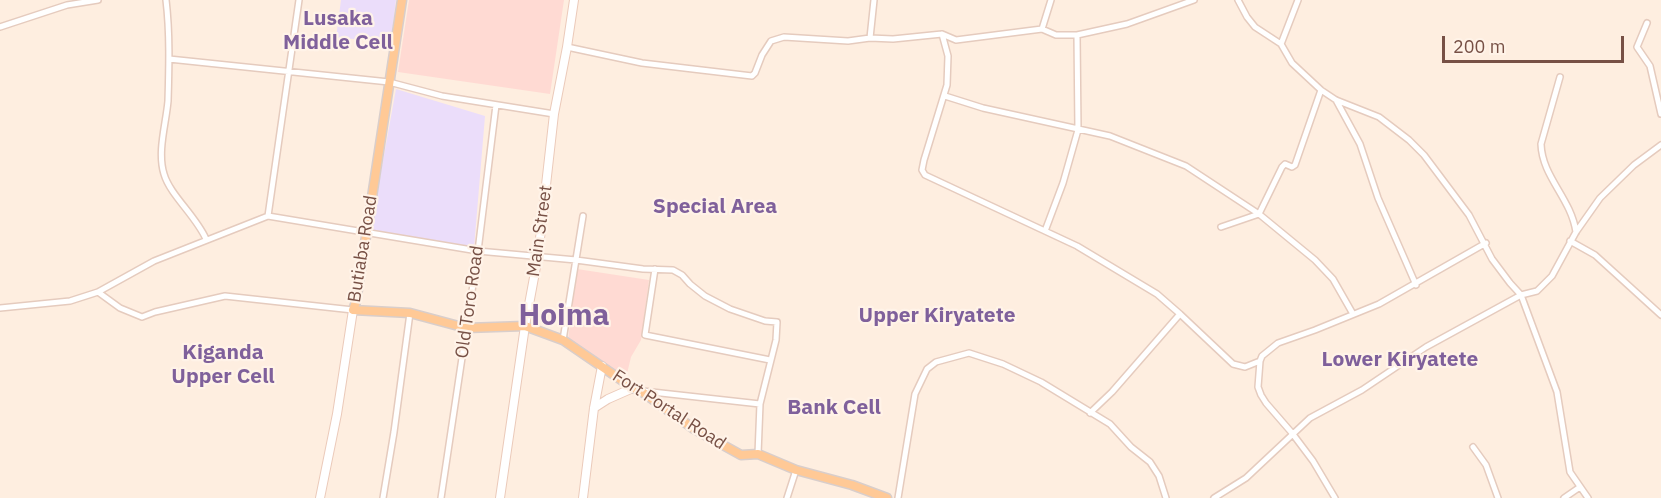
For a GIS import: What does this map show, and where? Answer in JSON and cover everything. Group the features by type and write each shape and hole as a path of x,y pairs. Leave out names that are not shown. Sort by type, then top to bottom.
{"main road":[{"name":"Butiaba Road","path":"353,310 402,0"},
{"path":"353,310 410,313 466,328 525,326"},
{"name":"Fort Portal Road","path":"525,326 563,340 716,443 741,455 758,454 796,470 852,485 887,498"}],"street":[{"path":"0,27 66,3 98,0"},
{"path":"166,0 169,59 168,102 161,164 167,183 199,224 206,239"},
{"path":"268,216 299,0"},
{"name":"Main Street","path":"500,498 525,326 538,256 555,114 574,0"},
{"path":"870,38 874,0"},
{"path":"1042,29 1050,0"},
{"path":"567,47 642,63 752,76 771,41 784,37 849,41 942,34 957,40 1042,29 1056,35 1077,35 1127,24 1194,0"},
{"path":"1238,0 1247,17 1256,27 1281,44 1292,63 1321,90 1336,100 1379,117 1409,140 1448,185 1486,243 1492,259 1521,295 1557,392 1570,472 1588,498"},
{"path":"1281,44 1298,0"},
{"path":"1647,23 1637,47 1650,66 1661,114"},
{"path":"942,34 948,56 945,96 924,160 922,170 925,175 1077,246 1157,294 1233,364 1245,367 1260,361"},
{"path":"1045,231 1063,183 1078,130 1077,35"},
{"path":"169,59 389,82 442,96 555,114"},
{"path":"1560,78 1541,144 1550,175 1565,198 1576,232"},
{"path":"1221,227 1259,214 1282,167 1285,164 1292,167 1295,165 1321,90"},
{"path":"945,96 983,108 1110,136 1186,165 1259,214 1315,260 1345,298 1353,314"},
{"path":"1336,100 1359,144 1378,198 1416,285"},
{"name":"Old Toro Road","path":"441,498 478,251 496,105"},
{"path":"1214,498 1246,478 1310,418 1362,390 1426,347 1521,295 1537,291 1552,276 1570,241 1600,198 1617,180 1661,144"},
{"path":"0,308 70,301 98,292 154,261 268,216 478,251 643,269 673,270 705,296 730,309 765,321 777,322 776,340 760,404 758,454"},
{"path":"563,340 583,216"},
{"path":"1570,241 1594,255 1661,315"},
{"path":"1335,498 1312,461 1261,395 1258,387 1260,361 1268,349 1278,343 1379,304 1416,285 1486,243"},
{"path":"655,269 645,334 770,360"},
{"path":"98,292 120,308 142,317 225,296 353,310"},
{"name":"Butiaba Road","path":"320,498 337,414 353,310"},
{"path":"383,498 410,313"},
{"path":"1090,413 1113,392 1180,314"},
{"path":"898,498 915,394 927,369 936,362 969,353 1003,364 1041,382 1110,424 1131,447 1150,462 1159,476 1166,498"},
{"path":"583,498 594,408 602,366"},
{"path":"594,408 608,399 637,389 760,404"},
{"path":"1473,447 1486,465 1498,498"},
{"path":"787,498 796,470"},
{"path":"1564,498 1580,487"}],"shaded area":[{"path":"341,0 396,0 391,41 336,38"},
{"path":"409,0 564,0 550,94 398,72"},
{"path":"396,89 485,116 474,248 370,232"},
{"path":"577,269 649,280 641,340 631,357 625,382 568,340"}],"district":[{"name":"Lusaka Middle Cell","path":"338,31"},
{"name":"Special Area","path":"715,207"},
{"name":"Hoima","path":"564,316"},
{"name":"Upper Kiryatete","path":"937,316"},
{"name":"Lower Kiryatete","path":"1400,360"},
{"name":"Kiganda Upper Cell","path":"223,365"},
{"name":"Bank Cell","path":"834,408"}]}
